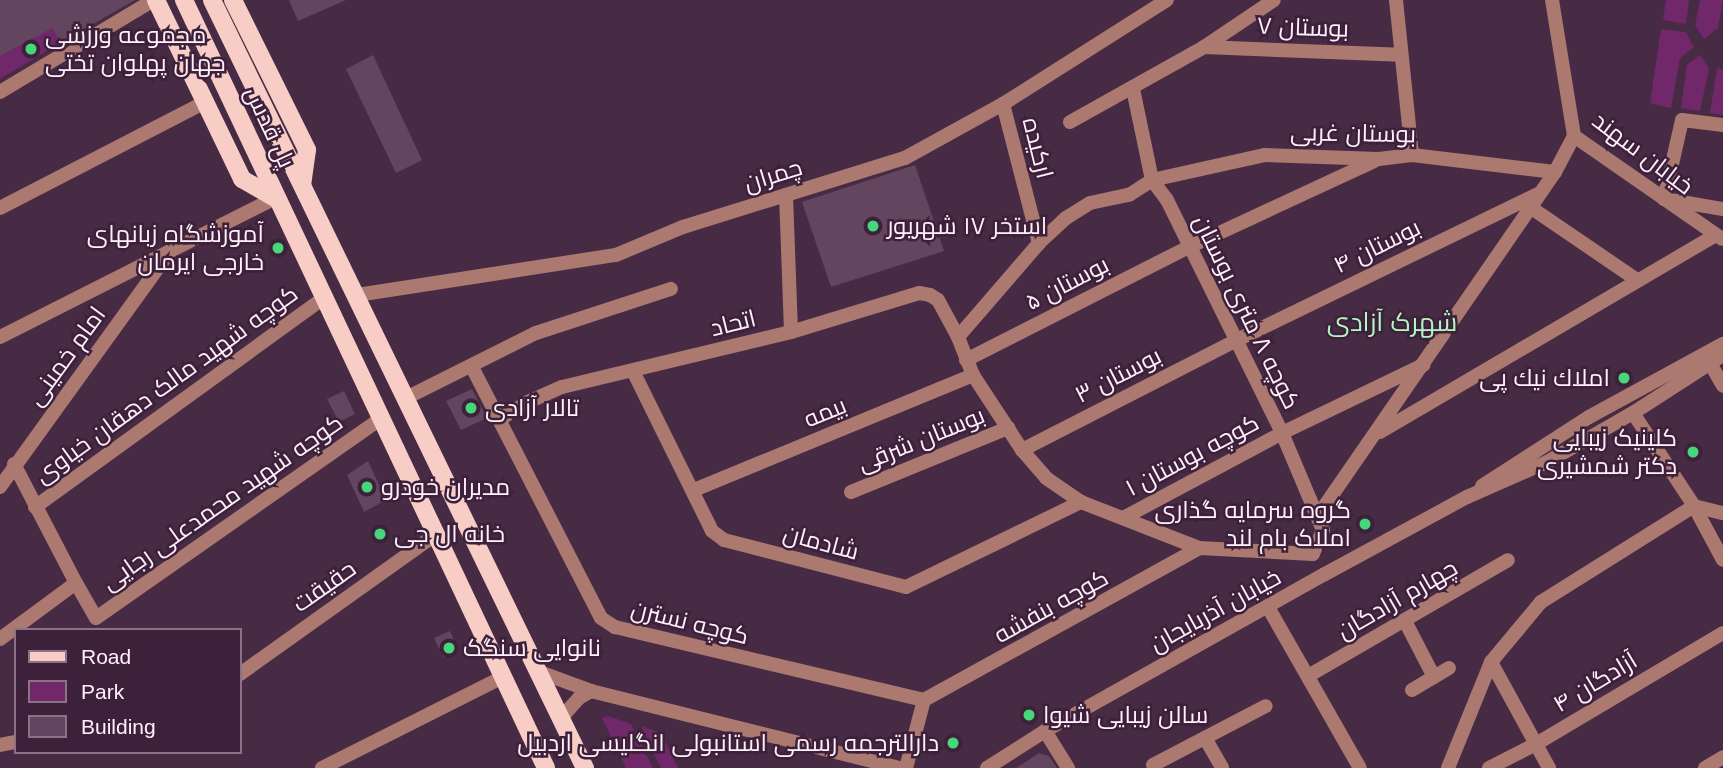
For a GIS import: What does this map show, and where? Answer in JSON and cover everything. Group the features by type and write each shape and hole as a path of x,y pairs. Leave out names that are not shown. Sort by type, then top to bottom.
{"main road":[{"path":"155,0 242,180 275,198"},
{"name":"پل قدس","path":"184,0 275,198 546,768"},
{"name":"پل قدس","path":"212,0 585,768"},
{"path":"233,0 307,150 302,185"}],"street":[{"path":"0,92 155,0"},
{"name":"چمران","path":"357,295 616,255 683,227 905,158 1003,104 1167,0"},
{"name":"بوستان ۷","path":"1070,122 1204,47 1274,0"},
{"path":"1396,0 1412,155"},
{"name":"خیابان سهند","path":"1552,0 1574,136 1720,238"},
{"name":"بوستان ۷","path":"1204,47 1400,55"},
{"name":"کوچه ۸ متری بوستان","path":"1133,89 1152,180 1167,200 1282,433 1323,530 1313,554"},
{"path":"0,208 205,102"},
{"name":"ارکیده","path":"1003,104 1040,243"},
{"path":"1723,125 1682,120 1664,199 1723,209"},
{"path":"1317,517 1555,172 1574,136"},
{"name":"بوستان غربی","path":"1152,180 1265,155 1379,159 1412,155 1555,172"},
{"name":"بوستان ۵","path":"966,360 1189,247 1379,159"},
{"path":"958,337 1040,243 1066,218 1090,203 1129,195 1152,180"},
{"name":"بوستان ۴","path":"1235,341 1540,192"},
{"path":"786,194 791,332"},
{"path":"0,337 275,198"},
{"path":"1530,207 1637,280"},
{"path":"1376,435 1637,280 1720,238"},
{"name":"امام خمینی","path":"0,487 169,253"},
{"path":"405,398 536,333 671,289"},
{"name":"اتحاد","path":"500,419 528,401 562,387 791,332 919,293 938,300 958,337"},
{"name":"کوچه شهید مالک دهقان‌ خیاوی","path":"35,507 324,298"},
{"name":"بوستان شرقی","path":"958,337 973,375 1022,450 1046,478 1081,502 1199,548 1313,554"},
{"name":"بوستان ۳","path":"1022,450 1235,341"},
{"name":"خیابان آذربایجان","path":"1467,497 1514,463 1588,417 1723,344"},
{"name":"خیابان آذربایجان","path":"987,768 1045,731 1325,574 1467,497 1547,462 1633,413 1723,355"},
{"name":"کوچه بوستان ۱","path":"1125,517 1282,433 1424,365"},
{"path":"1710,365 1723,386"},
{"name":"کوچه نسترن","path":"472,367 601,618 615,628 924,700"},
{"name":"شادمان","path":"633,371 717,537 906,587 1081,502"},
{"name":"بیمه","path":"694,490 973,375"},
{"path":"1633,413 1694,506 1723,559"},
{"name":"کوچه شهید محمدعلی رجایی","path":"15,628 76,583 96,618 380,419"},
{"name":"بوستان شرقی","path":"851,492 1008,428"},
{"path":"15,464 76,583"},
{"path":"1448,768 1491,662 1541,602 1694,506 1723,513"},
{"name":"حقیقت","path":"242,673 435,535"},
{"name":"کوچه بنفشه","path":"924,700 1199,548"},
{"path":"1313,554 1325,574"},
{"name":"چهارم آزادگان","path":"1308,676 1508,561"},
{"path":"1268,607 1360,768"},
{"path":"1405,621 1434,677"},
{"name":"آزادگان ۴","path":"1489,768 1536,744 1723,633"},
{"path":"1491,662 1549,768"},
{"path":"1412,690 1449,668"},
{"path":"537,671 592,691 900,768"},
{"path":"322,768 503,677"},
{"path":"561,718 579,698 592,691"},
{"path":"906,768 924,700"},
{"path":"1153,765 1266,706"},
{"path":"1045,731 1068,768"},
{"path":"1205,738 1222,768"},
{"path":"1705,768 1723,757"}],"green space":[{"path":"1666,0 1689,0 1686,24 1663,20"},
{"path":"1700,0 1723,0 1718,28 1704,39 1695,25"},
{"name":"مجموعه ورزشی جهان پهلوان تختی","path":"53,28 60,43 0,79 0,56"},
{"path":"1661,29 1686,32 1694,47 1680,58 1671,108 1650,103"},
{"path":"1700,55 1709,69 1700,111 1681,108 1687,65"},
{"path":"1717,68 1723,69 1723,115 1710,113"},
{"path":"608,716 631,724 653,768 626,768 602,718"},
{"path":"641,726 661,733 678,768 661,768"}],"building":[{"path":"0,0 135,0 60,43 53,28 0,56"},
{"path":"289,0 346,0 298,21"},
{"path":"373,55 422,160 396,173 346,69"},
{"name":"استخر ١٧ شهریور","path":"915,165 944,251 831,287 802,202"},
{"name":"تالار آزادی","path":"472,389 487,418 461,430 446,401"},
{"path":"344,391 355,414 339,422 327,399"},
{"name":"مدیران خودرو","path":"368,461 386,500 364,512 347,475"},
{"path":"450,631 458,649 443,657 434,638"},
{"path":"1039,753 1049,756 1057,768 1016,768"}],"place":[{"name":"مجموعه ورزشی جهان پهلوان تختی","path":"31,49"},
{"name":"استخر ١٧ شهریور","path":"873,226"},
{"name":"آموزشگاه زبانهای خارجی ایرمان","path":"278,248"},
{"name":"املاك نيك پى","path":"1624,378"},
{"name":"تالار آزادی","path":"471,408"},
{"name":"کلینیک زیبایی دکتر شمشیری","path":"1693,452"},
{"name":"مدیران خودرو","path":"367,487"},
{"name":"گروه سرمایه گذاری املاک بام لند","path":"1365,524"},
{"name":"خانه ال جی","path":"380,534"},
{"name":"نانوایی سنگک","path":"449,648"},
{"name":"سالن زیبایی شیوا","path":"1029,715"},
{"name":"دارالترجمه رسمی استانبولی انگلیسی اردبیل","path":"953,743"}],"district":[{"name":"شهرک آزادی","path":"1392,323"}]}
